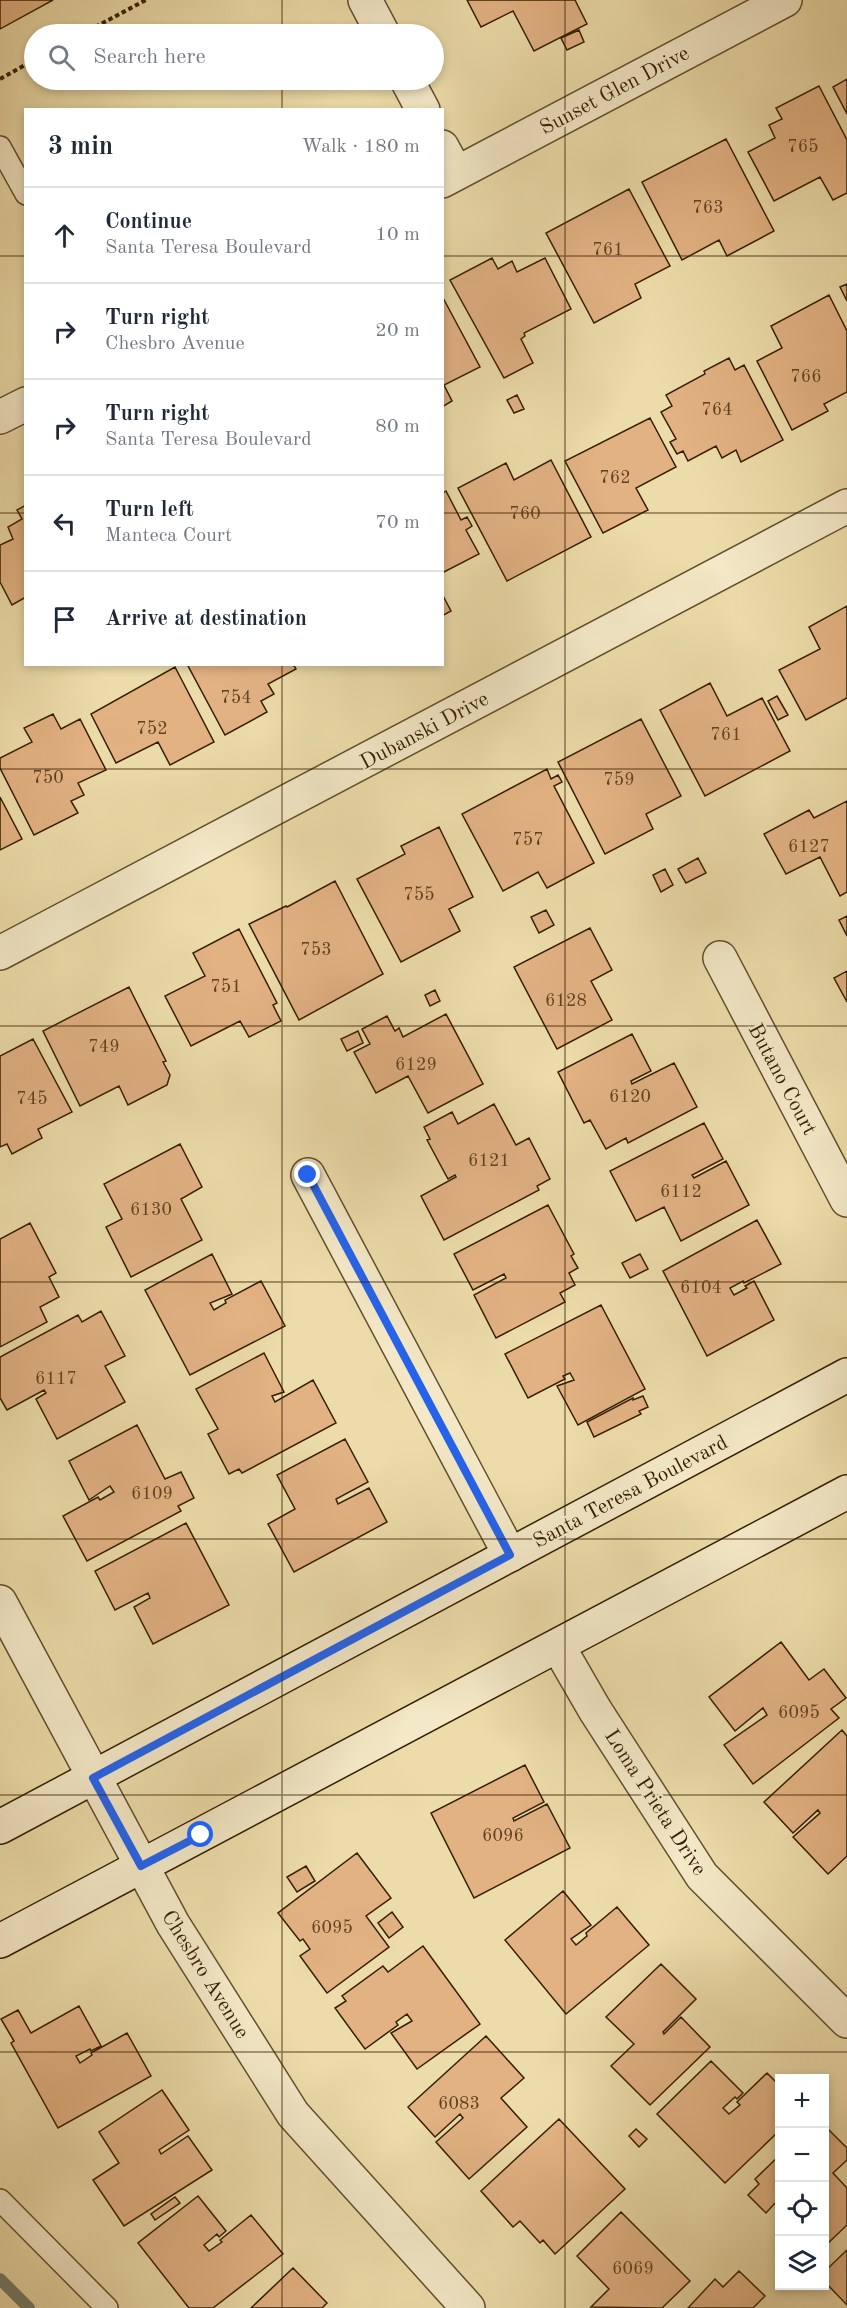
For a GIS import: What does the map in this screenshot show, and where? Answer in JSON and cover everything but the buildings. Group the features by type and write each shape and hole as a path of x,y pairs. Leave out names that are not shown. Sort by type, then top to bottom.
{"street":[{"path":"365,0 378,24"},
{"name":"Sunset Glen Drive","path":"447,167 785,0"},
{"path":"412,90 422,108"},
{"path":"0,417 24,405"},
{"name":"Dubanski Drive","path":"0,953 847,506"},
{"name":"Butano Court","path":"720,958 847,1200"},
{"path":"308,1175 510,1555"},
{"name":"Santa Teresa Boulevard","path":"0,1827 847,1375"},
{"path":"0,1941 847,1492"},
{"name":"Chesbro Avenue","path":"0,1602 173,1924 293,2114 468,2308"},
{"name":"Loma Prieta Drive","path":"558,1646 595,1710 702,1876 847,2021"}],"lane":[{"path":"0,147 24,190"},
{"path":"0,2200 107,2308"}],"path":[{"path":"101,24 146,0"},
{"path":"0,79 24,66"}],"waterway":[{"path":"0,2279 29,2308"}],"route":[{"path":"201,1835 141,1866 93,1778 510,1555 308,1175"}]}
